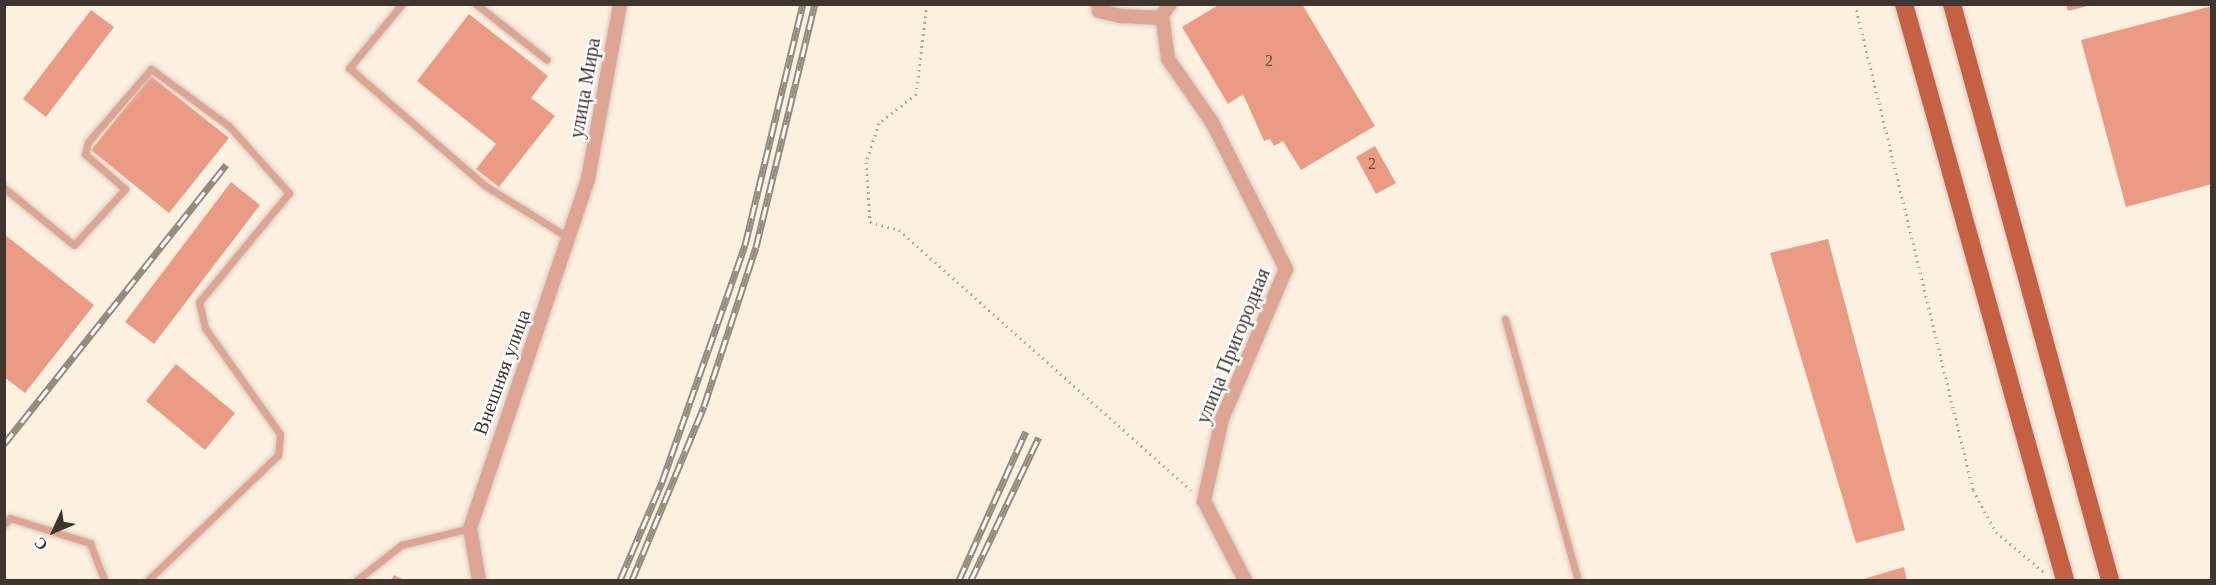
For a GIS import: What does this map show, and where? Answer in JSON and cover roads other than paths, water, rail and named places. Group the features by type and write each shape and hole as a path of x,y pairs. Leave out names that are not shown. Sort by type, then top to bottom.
{"main road":[{"path":"1904,4 2065,580"},
{"path":"1952,4 2110,580"}],"street":[{"name":"улица Мира","path":"588,179 620,4"},
{"path":"1098,4 1099,11 1121,16 1162,18 1170,4"},
{"name":"улица Пригородная","path":"1162,18 1168,59 1212,122 1286,270 1222,419 1204,501 1245,580"},
{"name":"Внешняя улица","path":"479,580 470,528 588,179"}],"lane":[{"path":"402,4 349,68 484,185 569,238"},
{"path":"476,4 547,60"},
{"path":"4,188 74,245 125,189 85,154 88,142 151,69 229,126 289,193 199,302 205,328 280,434 278,455 148,580"},
{"path":"1505,319 1578,580"},
{"path":"4,524 10,518 90,543 104,580"},
{"path":"357,580 401,545 470,528"}],"railway":[{"path":"620,580 662,482 745,245 803,4"},
{"path":"632,580 704,406 756,247 815,4"},
{"path":"4,444 226,165"},
{"path":"959,580 1026,431"},
{"path":"971,580 1039,437"}]}
